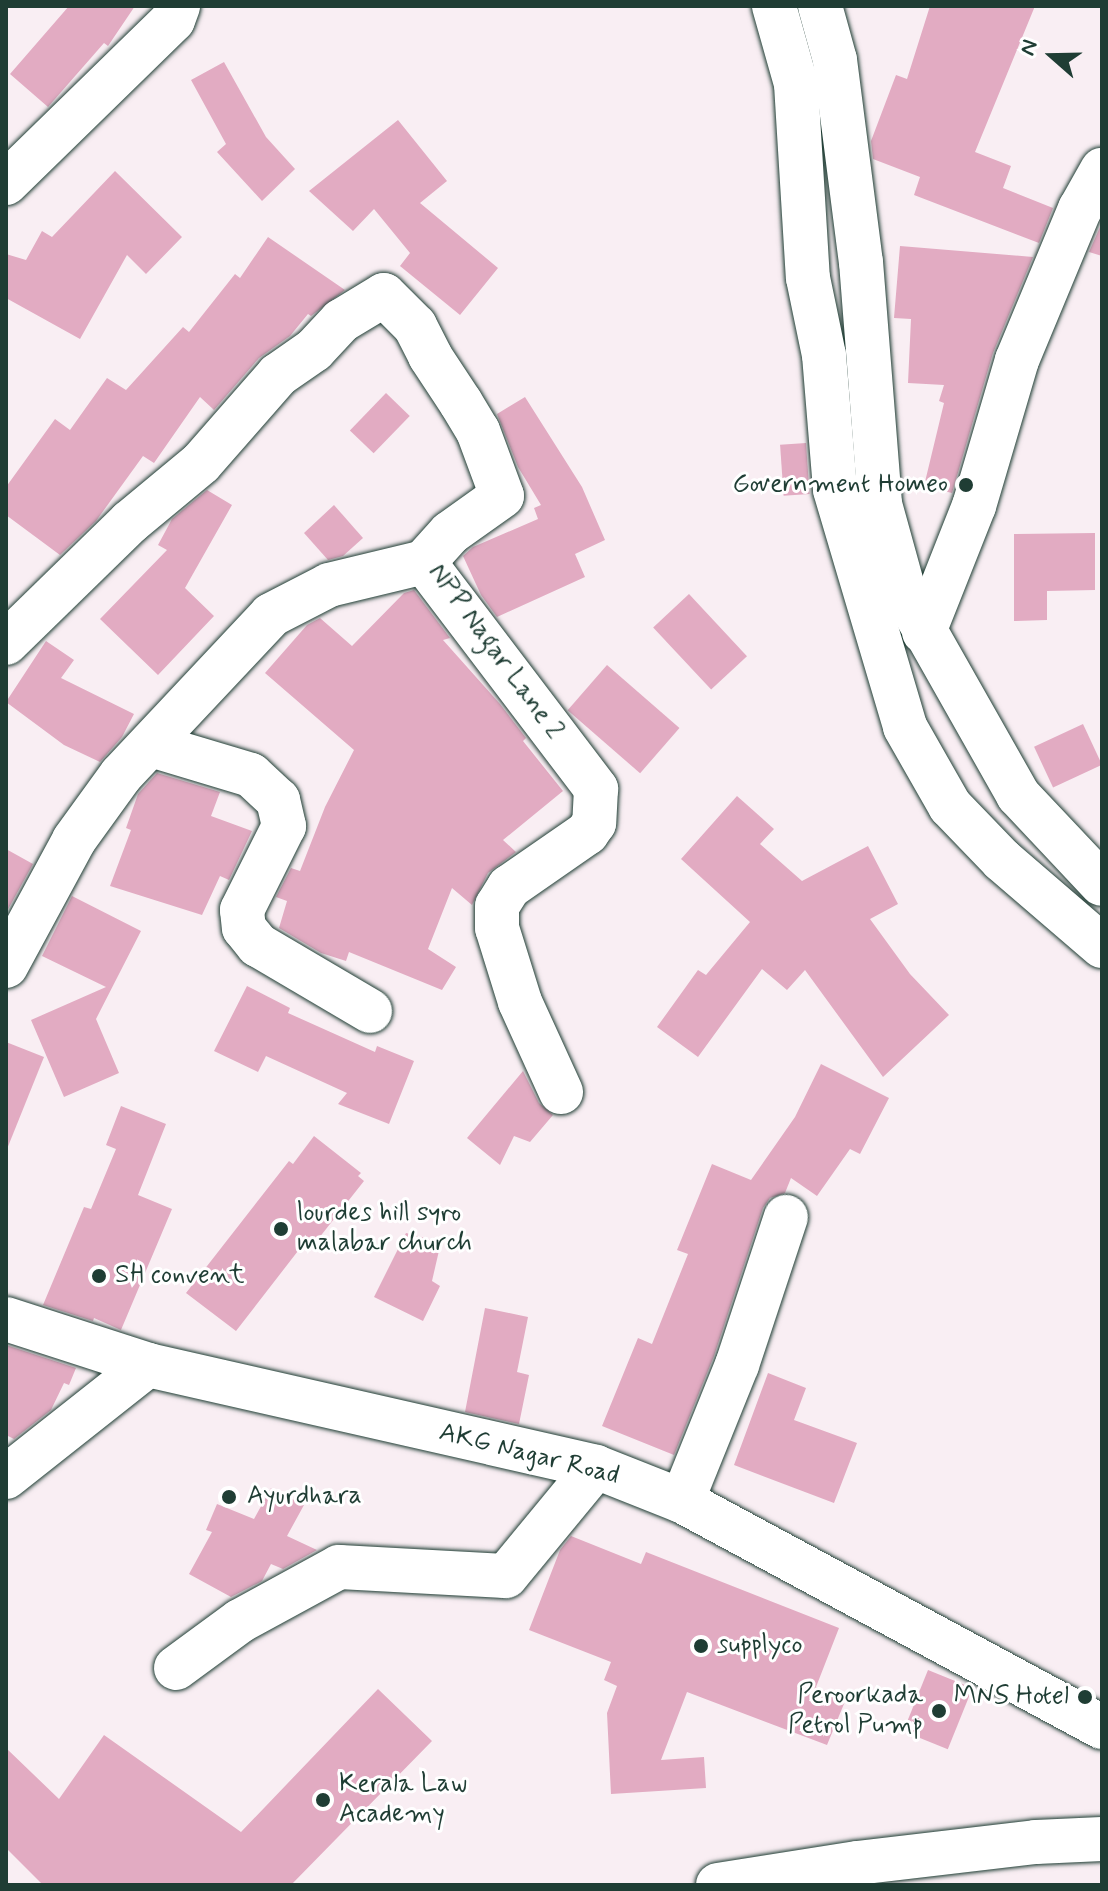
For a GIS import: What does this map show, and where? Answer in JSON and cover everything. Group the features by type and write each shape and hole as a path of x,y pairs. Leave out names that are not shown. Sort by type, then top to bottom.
{"street":[{"path":"774,6 796,84 808,278 824,355 835,490 879,648 905,727 950,806 1002,860 1102,946"},
{"path":"820,6 835,60 861,262 880,504 905,595 1018,795 1102,884"},
{"path":"6,183 171,17"},
{"path":"879,648 924,632 974,506 1017,360 1080,209 1102,170"},
{"name":"NPP Nagar Lane 2","path":"6,643 130,522 201,463 278,375 314,350 341,321 384,295 415,326 430,356 467,412 478,431 502,496 450,533 424,562 596,789 594,823 587,833 509,887 497,906 497,928 520,1002 561,1092"},
{"path":"824,355 867,354"},
{"path":"6,966 74,840 121,775 271,615 329,585 424,562"},
{"path":"151,745 251,775 278,800 284,826 242,910 244,928 258,945 370,1011"},
{"path":"682,1501 737,1365 786,1217"},
{"name":"AKG Nagar Road","path":"6,1319 148,1365 596,1467 682,1501 1102,1727"},
{"path":"13,1463 148,1365"},
{"path":"176,1668 240,1621 339,1567 506,1576 596,1467"},
{"path":"718,1885 857,1863 1036,1842 1102,1839"}],"building":[{"path":"69,6 135,6 108,46 104,43 48,107 10,74"},
{"path":"930,6 1035,6 975,152 1011,166 1003,188 1053,208 1039,243 914,195 920,177 873,159 871,141 896,75 907,79"},
{"path":"224,62 266,137 295,169 262,201 217,152 226,144 191,80"},
{"path":"398,120 447,181 420,203 498,268 460,315 400,266 410,253 374,209 353,231 309,191"},
{"path":"115,171 182,237 146,274 127,255 80,339 6,298 6,254 26,260 42,231 52,237"},
{"path":"1102,228 1102,256 1089,252"},
{"path":"268,237 345,290 311,316 308,314 290,336 259,358 214,410 200,397 154,463 143,456 96,521 60,555 6,515 6,487 55,419 70,430 107,378 126,390 183,327 189,332 235,274 240,278"},
{"path":"900,246 1033,257 993,353 952,493 924,486 944,403 939,401 944,385 908,383 911,319 894,318"},
{"path":"386,393 410,416 374,453 350,430"},
{"path":"525,397 582,487 605,540 575,554 585,577 497,617 481,595 463,556 473,547 538,519 534,508 541,505 518,467 497,414"},
{"path":"806,443 810,494 784,496 780,445"},
{"path":"207,490 232,505 185,588 214,616 158,675 100,619 167,550 158,545 172,519"},
{"path":"334,505 363,538 343,556 328,560 304,533"},
{"path":"1095,533 1095,590 1047,591 1047,620 1014,621 1014,534"},
{"path":"414,590 450,638 443,640 500,704 526,738 523,741 563,791 503,840 516,852 488,873 472,905 452,888 428,949 456,967 442,990 349,952 346,961 321,953 279,928 287,901 276,897 291,868 300,871 325,807 354,750 265,673 307,625 320,618 352,646 404,593"},
{"path":"689,594 747,656 711,690 653,627"},
{"path":"46,641 74,660 61,678 134,714 122,737 100,762 64,745 6,702"},
{"path":"607,665 679,728 640,773 568,710"},
{"path":"1083,724 1102,765 1053,788 1034,747"},
{"path":"157,773 220,792 211,816 252,831 229,880 220,876 202,915 110,886 131,830 126,828 138,794"},
{"path":"737,796 774,829 760,844 802,881 868,846 898,904 870,919 910,974 949,1015 883,1077 805,970 787,990 762,969 698,1057 657,1027 698,970 706,975 750,922 681,859"},
{"path":"6,849 33,864 6,913"},
{"path":"72,896 141,931 96,1019 119,1073 64,1097 31,1020 106,987 42,956"},
{"path":"247,986 290,1008 288,1013 375,1052 377,1046 414,1061 389,1124 338,1104 347,1093 266,1056 258,1072 214,1051"},
{"path":"6,1042 44,1057 7,1149 6,1149"},
{"path":"821,1064 889,1098 860,1154 850,1149 817,1196 791,1178 785,1193 770,1198 763,1208 714,1356 674,1455 602,1426 638,1338 652,1344 688,1254 677,1250 712,1164 751,1180 795,1117"},
{"path":"523,1071 539,1103 553,1115 530,1142 514,1136 500,1165 467,1138"},
{"name":"SH convent","path":"121,1106 166,1124 138,1195 172,1209 121,1330 94,1318 93,1321 43,1305 84,1207 91,1209 116,1149 106,1145"},
{"name":"lourdes hill syro malabar church","path":"314,1136 361,1173 358,1176 364,1181 315,1243 308,1238 236,1331 186,1293 289,1161 293,1164"},
{"path":"406,1233 441,1242 432,1281 440,1286 423,1321 374,1297"},
{"path":"485,1308 528,1317 517,1372 529,1375 519,1424 465,1412"},
{"path":"6,1345 76,1368 69,1385 64,1383 51,1410 14,1439 6,1435"},
{"path":"768,1373 806,1388 794,1420 857,1443 834,1503 734,1465"},
{"path":"271,1488 304,1505 287,1536 317,1550 283,1569 271,1564 262,1581 231,1597 189,1574 212,1532 206,1530 217,1504 254,1519"},
{"name":"supplyco","path":"571,1536 641,1564 646,1552 839,1628 816,1687 846,1699 827,1745 687,1692 661,1760 704,1757 706,1788 611,1794 607,1713 617,1686 604,1680 611,1662 529,1630 560,1550"},
{"path":"928,1670 973,1688 948,1749 903,1731"},
{"path":"378,1689 432,1741 291,1885 43,1885 6,1848 6,1748 59,1799 104,1735 241,1832"}],"place":[{"name":"Government Homeo","path":"966,485"},
{"name":"lourdes hill syro malabar church","path":"281,1229"},
{"name":"SH convent","path":"99,1276"},
{"name":"Ayurdhara","path":"229,1497"},
{"name":"supplyco","path":"701,1646"},
{"name":"MNS Hotel","path":"1085,1697"},
{"name":"Peroorkada Petrol Pump","path":"939,1711"},
{"name":"Kerala Law Academy","path":"323,1800"}]}
